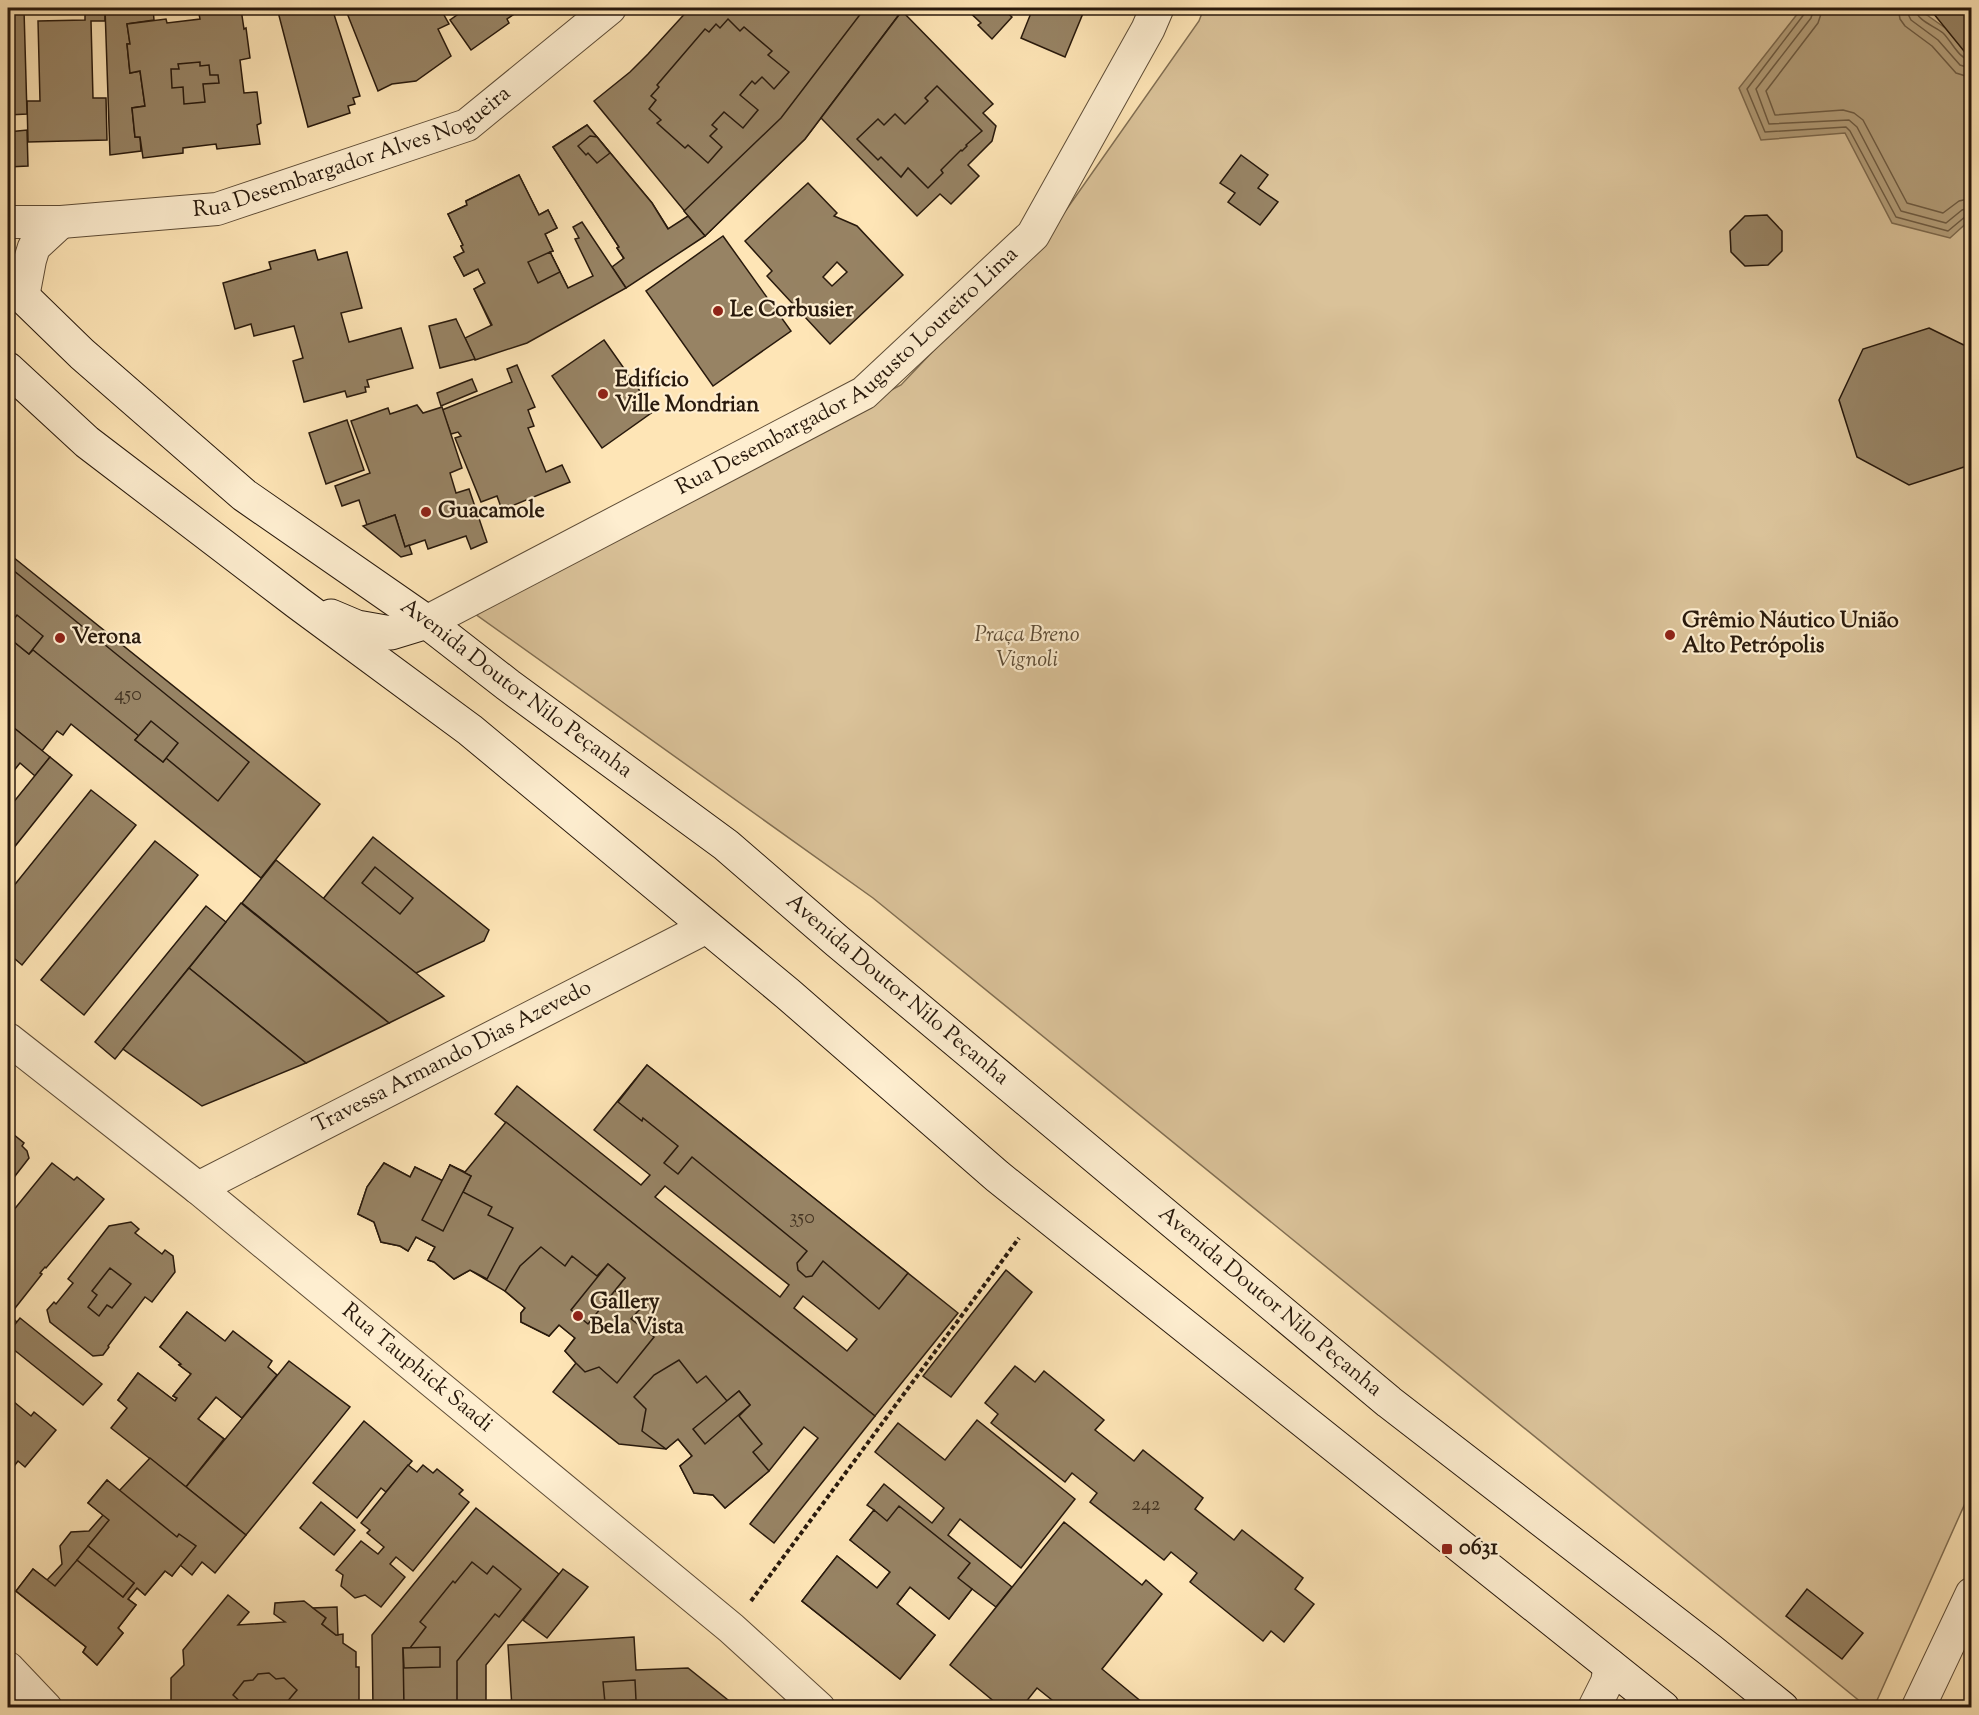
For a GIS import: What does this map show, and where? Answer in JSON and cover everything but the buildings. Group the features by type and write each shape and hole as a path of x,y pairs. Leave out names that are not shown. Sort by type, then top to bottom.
{"main road":[{"name":"Rua Desembargador Augusto Loureiro Lima","path":"298,603 357,627 391,633 427,622 864,393 1033,235 1148,29 1157,8"},
{"name":"Avenida Doutor Nilo Peçanha","path":"15,289 82,354 244,495 427,622 726,846 1389,1402 1782,1707"},
{"path":"8,369 87,442 298,603 470,730 788,994 1039,1211 1663,1707"},
{"path":"1918,1707 1971,1594"}],"street":[{"name":"Rua Desembargador Alves Nogueira","path":"8,222 61,222 217,209 467,125 610,8"},
{"path":"15,289 34,248 61,222"},
{"name":"Travessa Armando Dias Azevedo","path":"198,1188 707,927"},
{"name":"Rua Tauphick Saadi","path":"8,1039 198,1188 731,1628 819,1707"},
{"path":"1594,1707 1607,1682 1610,1665"},
{"path":"8,1668 46,1707"}],"path":[{"path":"731,1628 1039,1211"}],"green space":[{"name":"Grêmio Náutico União Alto Petrópolis","path":"1204,8 1971,8 1971,1490 1874,1707 1867,1707 873,898 471,611 901,385 1064,213 1199,21"}],"water":[{"path":"1802,8 1917,8 1948,30 1971,58 1971,219 1950,238 1892,223 1845,133 1761,140 1739,88"}],"place":[{"name":"Le Corbusier","path":"718,311"},
{"name":"Edifício Ville Mondrian","path":"603,394"},
{"name":"Guacamole","path":"426,512"},
{"name":"Grêmio Náutico União Alto Petrópolis","path":"1670,635"},
{"name":"Verona","path":"60,638"},
{"name":"Gallery Bela Vista","path":"578,1316"},
{"name":"0631","path":"1447,1549"}],"park label":[{"name":"Praça Breno Vignoli","path":"1027,648"}]}
